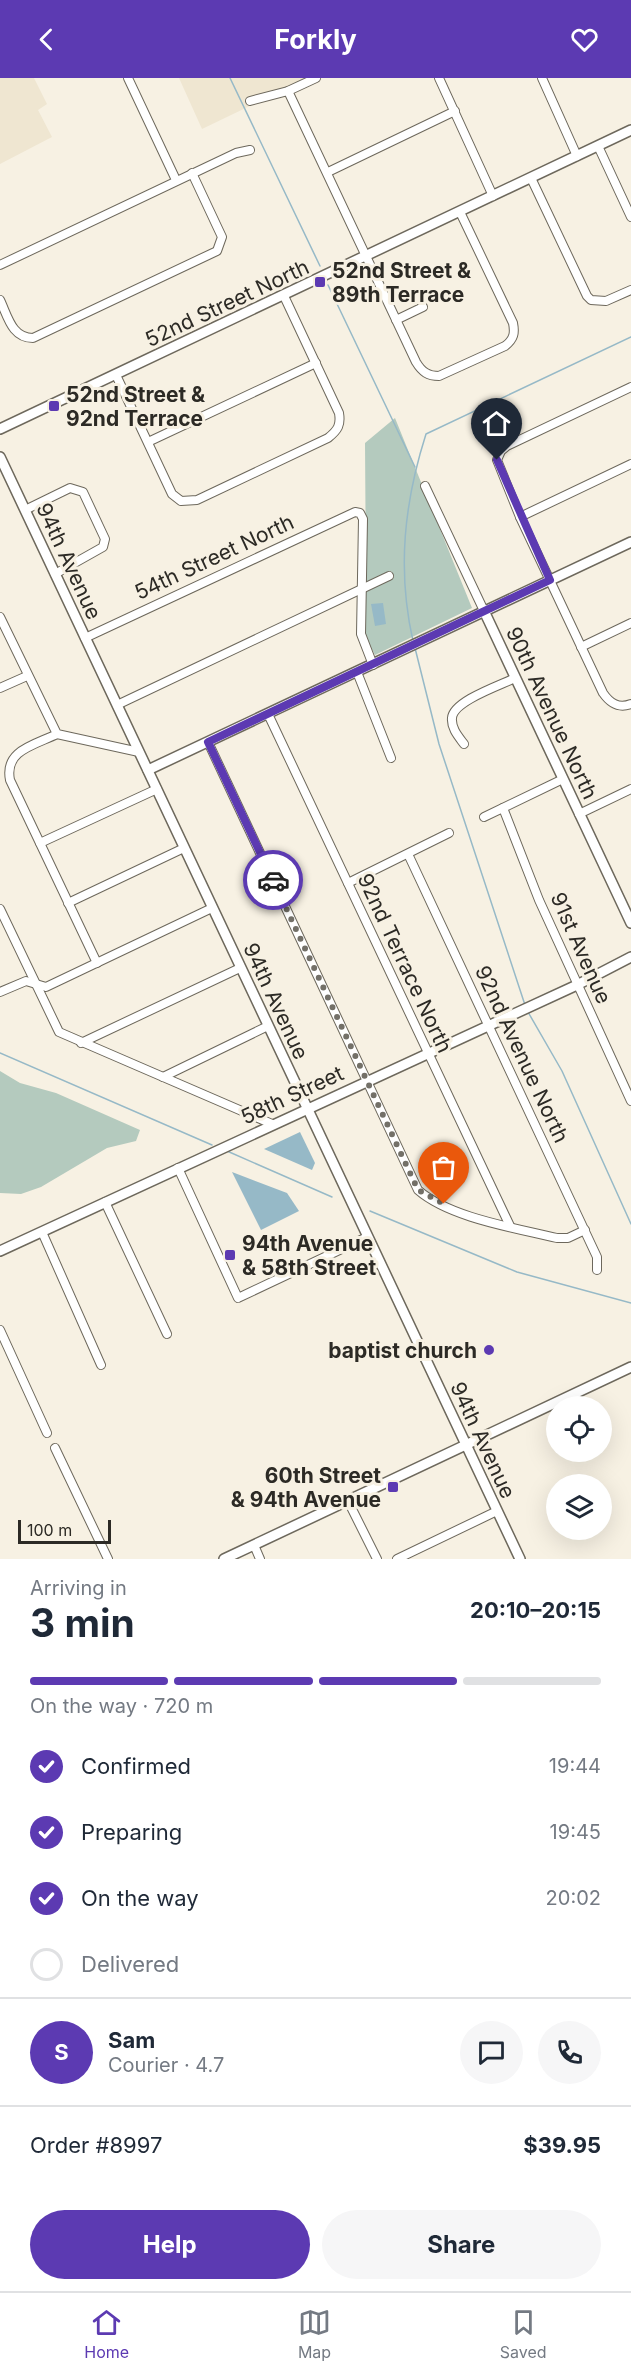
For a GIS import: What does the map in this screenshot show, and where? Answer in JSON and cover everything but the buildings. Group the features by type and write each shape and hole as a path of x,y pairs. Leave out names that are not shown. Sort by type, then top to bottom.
{"street":[{"path":"128,78 176,180"},
{"path":"250,100 288,91 316,78"},
{"path":"439,78 493,196"},
{"path":"542,78 577,156"},
{"path":"288,91 396,320 421,369 430,376 439,376 512,340 515,332 513,323 460,212"},
{"path":"328,172 454,111"},
{"name":"52nd Street North","path":"0,429 631,130"},
{"path":"598,146 631,217"},
{"path":"0,265 176,180 236,153 250,150"},
{"path":"0,300 15,331 22,338 33,338 217,252 221,246 222,237 192,173"},
{"path":"531,178 591,300 606,302 631,290"},
{"path":"116,375 172,494 180,501 197,500 328,438 337,431 341,421 284,296"},
{"path":"396,320 423,307"},
{"path":"148,442 316,363"},
{"path":"631,387 507,446 501,451 497,460 520,517 603,693 617,706 631,704"},
{"name":"94th Avenue","path":"0,457 520,1559"},
{"path":"520,517 631,464"},
{"name":"90th Avenue North","path":"425,486 631,923"},
{"path":"25,510 70,488 83,492 105,539 103,547 55,574"},
{"name":"54th Street North","path":"85,638 355,512 360,513 363,519 362,589"},
{"path":"148,771 631,542"},
{"path":"117,705 389,576"},
{"path":"362,589 360,633 373,665"},
{"path":"0,617 57,734"},
{"path":"581,647 631,623"},
{"path":"357,672 391,758"},
{"path":"0,688 27,676"},
{"path":"464,744 453,723 452,717 457,705 515,678"},
{"name":"92nd Terrace North","path":"268,714 510,1226"},
{"path":"97,963 8,769 10,760 17,754 57,734 139,752"},
{"path":"208,742 418,1190 425,1196 462,1212 557,1238 568,1238 585,1230"},
{"path":"484,817 563,779"},
{"path":"40,843 157,789"},
{"path":"579,814 631,789"},
{"name":"91st Avenue","path":"503,808 577,985 631,1101"},
{"path":"348,883 449,833"},
{"path":"68,903 184,848"},
{"name":"92nd Avenue North","path":"408,854 585,1230 597,1257 597,1270"},
{"path":"0,992 26,981 46,987 212,908"},
{"path":"0,909 59,1032 272,1124"},
{"name":"58th Street","path":"0,1251 488,1024 577,985 631,957"},
{"path":"81,1043 240,968"},
{"path":"163,1077 268,1026"},
{"path":"178,1168 238,1298 367,1237"},
{"path":"105,1202 167,1334"},
{"path":"42,1232 101,1365"},
{"path":"0,1330 47,1433"},
{"path":"224,1559 631,1367"},
{"path":"55,1448 108,1559"},
{"path":"348,1501 377,1559"},
{"path":"397,1559 497,1511"},
{"path":"254,1545 260,1559"}],"shaded area":[{"path":"0,78 34,78 47,104 38,110 52,137 0,164"},
{"path":"179,78 306,78 285,89 247,98 248,104 258,102 202,129"}],"green space":[{"path":"395,418 472,608 375,655 364,634 366,591 394,577 391,571 366,584 365,443"},
{"path":"0,1071 20,1083 56,1093 140,1130 136,1141 107,1148 41,1187 21,1194 0,1193"}],"water":[{"path":"383,603 386,624 375,626 371,604"},
{"path":"300,1132 315,1163 312,1170 264,1149"},
{"path":"232,1172 287,1193 299,1211 261,1230"}],"waterway":[{"path":"230,78 320,266"},
{"path":"328,285 415,467"},
{"path":"413,641 405,588 405,537 412,485 426,434 631,337"},
{"path":"415,648 439,744 525,1005"},
{"path":"528,1012 562,1071 631,1224"},
{"path":"0,1053 212,1145"},
{"path":"227,1151 332,1197"},
{"path":"370,1211 517,1272 631,1303"}],"way so far":[{"path":"273,880 418,1190 425,1196 444,1204"}],"place":[{"name":"52nd Street & 89th Terrace","path":"320,282"},
{"name":"52nd Street & 92nd Terrace","path":"54,406"},
{"name":"94th Avenue & 58th Street","path":"230,1255"},
{"name":"baptist church","path":"489,1350"},
{"name":"60th Street & 94th Avenue","path":"393,1487"}],"route":[{"path":"273,880 208,742 550,580 520,517 497,460"}]}
